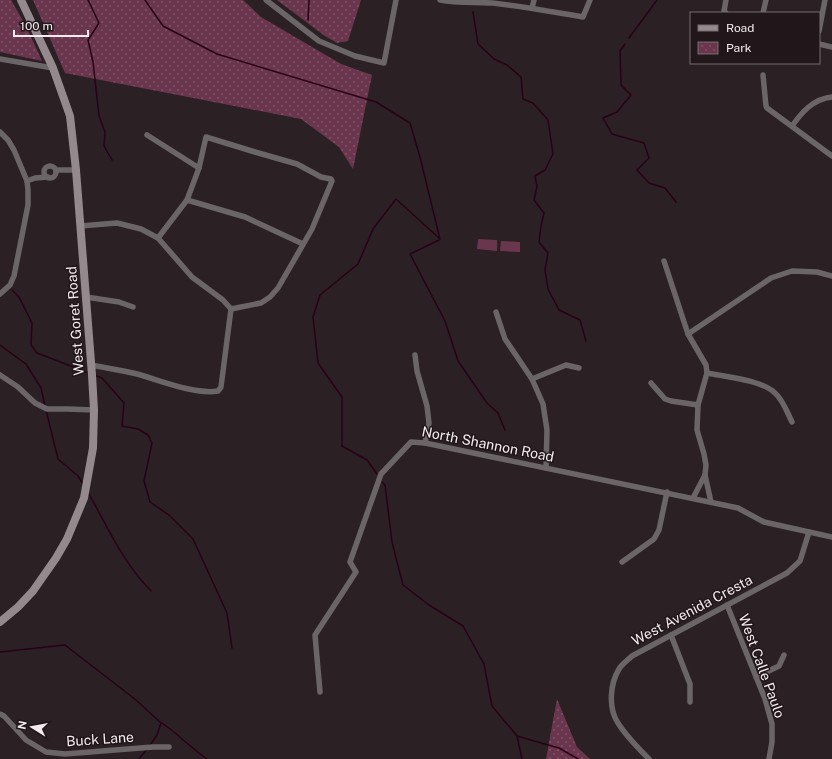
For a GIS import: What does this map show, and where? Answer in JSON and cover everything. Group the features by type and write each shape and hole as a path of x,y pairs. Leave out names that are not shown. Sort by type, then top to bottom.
{"street":[{"name":"West Goret Road","path":"0,622 18,607 45,575 56,558 75,521 84,498 92,458 94,410 76,170 70,116 53,68 21,0"},
{"path":"266,0 319,41 355,56 384,64 396,0"},
{"path":"440,0 451,2 491,3 532,8 583,17 590,0"},
{"path":"532,8 534,0"},
{"path":"725,12 726,0"},
{"path":"763,12 766,0"},
{"path":"820,26 825,0"},
{"path":"820,44 832,47"},
{"path":"0,59 53,68"},
{"path":"763,75 766,106 779,118 832,156"},
{"path":"792,126 809,106 819,100 832,97"},
{"path":"0,132 8,140 27,181 28,190 28,205 14,276 10,285 0,294"},
{"path":"148,135 199,168"},
{"path":"158,238 187,200 199,168 206,136 297,164 321,177 332,180 312,229 278,288 270,297 261,303 231,309"},
{"path":"35,178 49,166 54,167 56,170 76,170"},
{"path":"44,170 48,177"},
{"path":"27,181 35,178 54,176 56,170"},
{"path":"187,200 245,217 304,244"},
{"path":"80,226 117,223 142,229 158,238 192,277 223,300 231,309 221,387 218,391 214,392 188,389 135,374 91,365"},
{"path":"664,261 688,334 706,366 708,373 698,405 697,430 704,454 706,465 705,475 712,502"},
{"path":"688,334 771,278 792,271 817,272 832,276"},
{"path":"86,297 119,302 133,307"},
{"path":"496,312 505,340 532,379 543,404 547,430 546,468"},
{"path":"415,356 417,371 427,406 429,423 425,443"},
{"path":"532,379 566,365 579,368"},
{"path":"708,373 756,382 766,386 776,393 792,422"},
{"path":"0,375 18,387 35,403 47,409 67,408 94,410"},
{"path":"651,384 665,399 698,405"},
{"name":"North Shannon Road","path":"320,692 315,635 356,572 350,562 381,474 411,442 425,443 712,502 738,508 764,522 832,537"},
{"path":"693,498 705,475"},
{"path":"622,562 654,539 659,530 667,492"},
{"name":"West Avenida Cresta","path":"649,759 628,737 617,722 611,701 613,684 620,668 632,656 787,573 800,561 809,532"},
{"name":"West Calle Paulo","path":"727,605 765,699 772,724 772,742 769,759"},
{"path":"671,635 690,684 690,702"},
{"path":"756,677 779,666 784,655"},
{"name":"Buck Lane","path":"0,714 4,716 26,740 46,752 65,754 169,747"}],"green space":[{"path":"0,0 11,0 26,26 42,61 0,52"},
{"path":"33,0 243,0 261,17 341,64 372,75 353,169 339,147 301,119 65,73"},
{"path":"277,0 361,0 348,41 337,43 325,36"},
{"path":"478,239 497,240 497,251 477,249"},
{"path":"501,241 520,242 520,252 500,251"},
{"path":"557,699 577,747 590,759 546,759"}],"waterway":[{"path":"88,0 99,23 88,40 93,62 99,116 105,132 104,146 112,160"},
{"path":"145,0 163,26 217,54 376,102 410,123 440,239 396,199 373,229 358,264 320,295 313,317 318,363 342,397 342,446 367,460 377,474"},
{"path":"308,20 309,0"},
{"path":"629,38 657,0"},
{"path":"473,12 478,44 494,59 507,65 521,77 523,99 533,103 548,120 553,154 545,170 535,176 537,186 534,200 544,213 539,242 548,253 545,270 548,289 559,310 580,320 586,341"},
{"path":"625,44 620,51 621,85 631,95 617,112 603,118 612,134 644,143 649,158 637,170 649,183 665,188 676,202"},
{"path":"439,240 410,254 445,321 458,361 487,403 498,413 505,430"},
{"path":"12,290 19,297 32,323 31,345 37,353 89,373"},
{"path":"0,345 26,364 41,388 45,406"},
{"path":"94,375 102,378 124,403 122,426 138,429 148,435 152,443 144,481 150,502 169,515 193,539 227,613 232,648"},
{"path":"46,410 58,459 78,476 83,484"},
{"path":"382,482 385,485 392,542 403,585 429,605 463,626 484,664 492,706 517,736 559,748 578,759"},
{"path":"89,494 125,557 141,580 151,591"},
{"path":"0,652 65,645 136,700 161,723 157,735 150,745"},
{"path":"162,723 207,759"},
{"path":"517,736 522,759"},
{"path":"139,759 147,749"}]}
